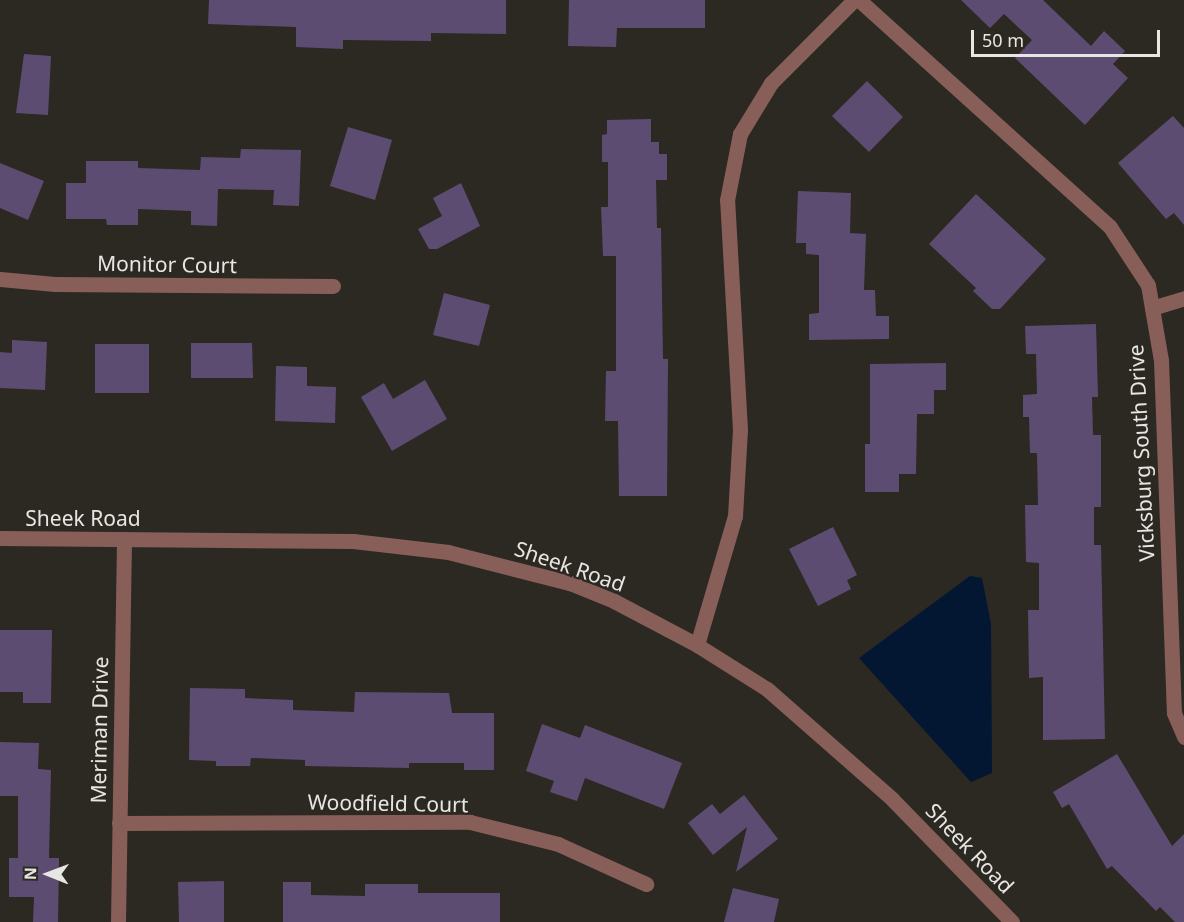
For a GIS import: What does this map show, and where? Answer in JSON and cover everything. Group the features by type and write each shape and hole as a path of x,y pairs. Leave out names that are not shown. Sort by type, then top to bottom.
{"street":[{"path":"697,645 735,516 740,430 727,200 740,134 771,83 854,0"},
{"name":"Vicksburg South Drive","path":"859,0 1110,227 1148,285 1161,360 1174,713 1184,737"},
{"name":"Monitor Court","path":"0,279 56,284 333,286"},
{"path":"1152,308 1184,298"},
{"name":"Sheek Road","path":"0,538 353,541 448,552 570,583 614,601 697,645 767,689 892,799 1012,922"},
{"name":"Meriman Drive","path":"118,922 124,539"},
{"name":"Woodfield Court","path":"119,823 470,822 558,844 646,884"}],"water":[{"path":"970,576 982,578 991,624 992,773 971,782 859,658"}],"building":[{"path":"209,0 506,0 506,34 431,33 431,41 343,40 343,49 296,47 296,27 208,24"},
{"path":"569,0 705,0 705,28 617,28 616,47 568,46"},
{"path":"961,0 1043,0 1091,46 1104,31 1125,51 1113,64 1128,78 1085,125 1015,58 1032,40 1004,14 990,28"},
{"path":"24,54 51,56 48,115 16,113"},
{"path":"867,81 903,117 869,152 832,116"},
{"path":"1173,116 1184,128 1184,225 1174,213 1166,219 1118,163"},
{"path":"651,119 651,142 659,142 659,154 667,154 667,180 656,180 657,228 661,228 663,359 668,359 667,496 619,496 618,421 605,421 606,371 616,371 616,256 603,256 601,207 608,207 608,162 602,162 602,135 607,134 607,120"},
{"path":"348,127 392,140 375,200 330,186"},
{"path":"241,149 301,150 299,206 273,205 274,190 218,189 217,226 191,225 191,211 138,209 138,225 107,225 106,219 66,219 66,183 86,183 86,161 138,161 138,168 200,170 201,157 240,158"},
{"path":"0,163 44,181 28,220 0,208"},
{"path":"461,183 480,226 437,249 429,249 418,229 442,216 433,198"},
{"path":"798,191 851,193 850,233 866,234 864,290 875,290 876,316 889,316 889,339 809,340 809,314 819,313 819,255 806,254 806,243 796,243"},
{"path":"976,194 1046,259 1000,309 992,309 973,291 976,288 929,244"},
{"path":"444,293 490,305 479,346 433,335"},
{"path":"1096,324 1098,397 1092,397 1093,435 1101,435 1101,507 1094,507 1094,545 1101,545 1105,739 1043,740 1043,677 1029,678 1028,610 1039,610 1039,563 1026,562 1025,505 1038,505 1037,453 1030,453 1029,417 1023,417 1023,395 1037,394 1036,354 1026,354 1025,326"},
{"path":"12,340 47,342 45,390 0,388 0,352 12,353"},
{"path":"191,343 252,343 253,378 191,378"},
{"path":"95,344 149,344 149,393 95,393"},
{"path":"946,363 946,390 934,390 934,414 917,414 916,474 899,474 899,492 865,492 865,444 870,444 870,364"},
{"path":"276,366 307,367 307,386 336,387 335,423 275,421"},
{"path":"425,380 447,419 392,451 361,397 384,383 393,399"},
{"path":"833,527 857,575 847,580 851,589 818,606 789,549"},
{"path":"0,630 52,630 51,703 23,703 23,692 0,692"},
{"path":"190,688 245,689 245,698 293,700 293,710 354,712 355,692 449,693 452,713 494,713 494,770 464,770 464,763 409,763 409,768 305,766 305,760 251,758 250,766 216,766 216,761 189,760"},
{"path":"542,724 580,738 585,725 682,763 664,809 585,778 577,801 550,792 554,781 526,771"},
{"path":"0,742 39,743 38,769 51,770 49,858 59,858 58,922 33,922 34,897 9,897 9,858 18,858 18,796 0,796"},
{"path":"1117,754 1172,846 1184,834 1184,922 1175,922 1160,907 1156,911 1112,866 1107,869 1069,804 1062,808 1053,792"},
{"path":"744,795 778,839 736,872 747,827 713,855 688,823 712,804 720,814"},
{"path":"224,881 224,922 179,922 178,882"},
{"path":"283,882 311,882 311,895 365,896 365,884 418,884 418,893 500,893 500,922 283,922"},
{"path":"733,888 779,899 774,922 724,922"}]}
